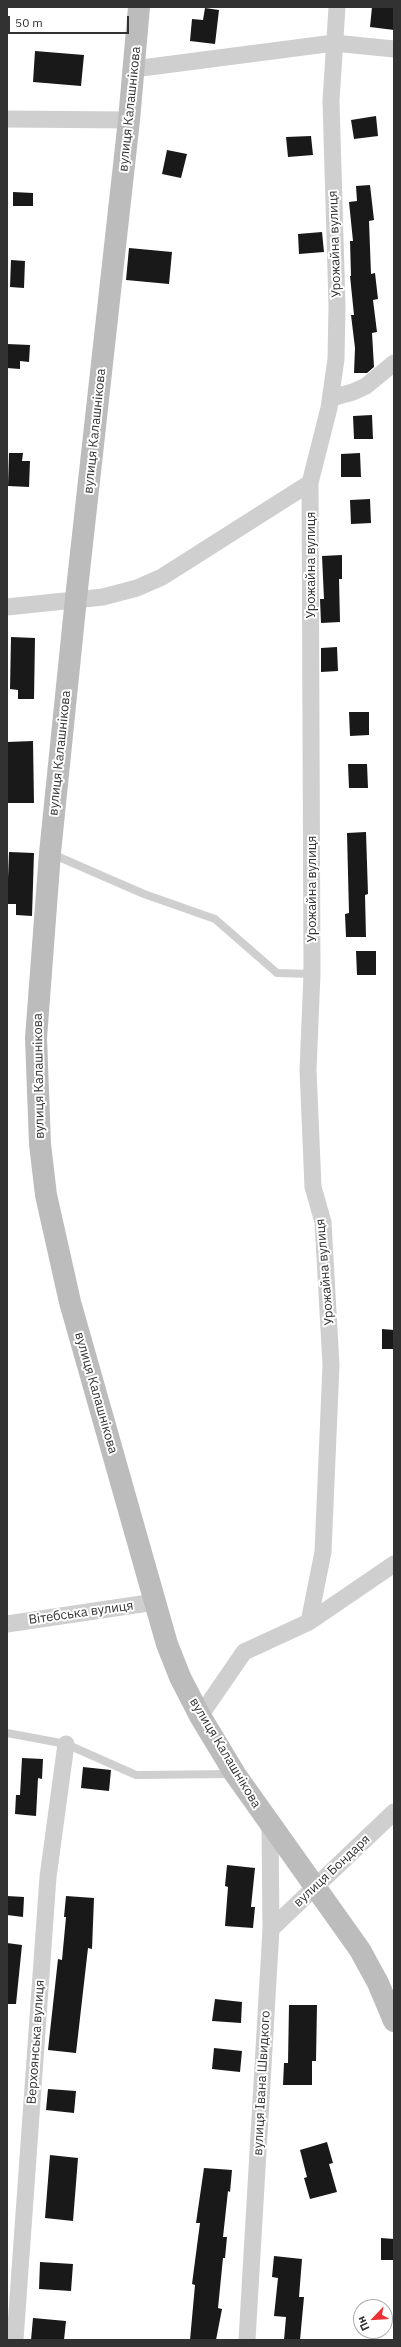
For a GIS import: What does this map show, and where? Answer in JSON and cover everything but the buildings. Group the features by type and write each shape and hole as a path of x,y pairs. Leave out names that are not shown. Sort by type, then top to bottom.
{"street":[{"name":"вулиця Калашнікова","path":"139,7 129,120 76,598 50,853 36,1038 39,1136 46,1195 70,1302 167,1644 180,1677 200,1716 235,1774 314,1888 360,1950 378,1983 394,2021"},
{"name":"Урожайна вулиця","path":"309,1622 323,1552 331,1366 323,1222 313,1180 308,1070 312,974 310,483 331,398 336,358 337,306 331,101 337,7"},
{"path":"134,69 334,43 394,49"},
{"path":"7,119 129,120"},
{"path":"331,398 353,392 366,386 394,363"},
{"path":"7,607 76,598 103,597 137,588 162,577 310,483"},
{"path":"200,1716 244,1652 309,1622 394,1564"},
{"name":"Вітебська вулиця","path":"7,1624 155,1602"},
{"name":"Верхоянська вулиця","path":"15,2340 48,1877 66,1744"},
{"name":"вулиця Бондаря","path":"271,1929 394,1812"},
{"name":"вулиця Івана Швидкого","path":"247,2340 271,1929 270,1826"}],"lane":[{"path":"50,853 144,894 216,919 277,973 312,974"},
{"path":"7,1733 66,1744 136,1776 235,1774"}]}
